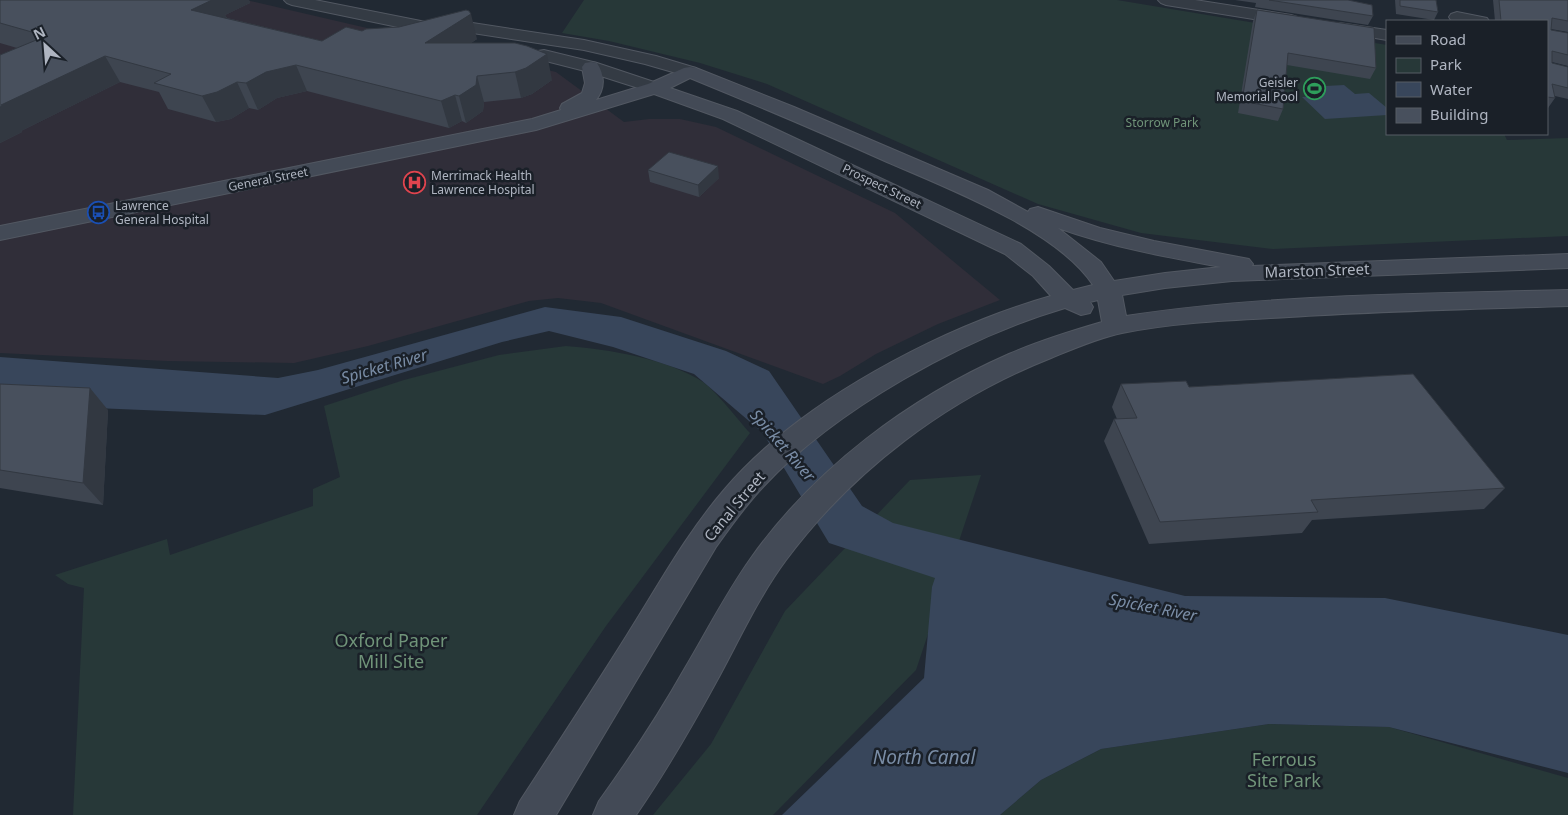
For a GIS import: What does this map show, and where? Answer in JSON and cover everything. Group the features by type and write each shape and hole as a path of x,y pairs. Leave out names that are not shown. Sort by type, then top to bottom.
{"main road":[{"path":"536,124 587,100 595,86 591,67"},
{"name":"Prospect Street","path":"690,72 980,195 1094,233 1154,248 1285,271"},
{"name":"General Street","path":"0,233 536,124 654,88 690,72"},
{"name":"General Street","path":"536,124 574,121 650,107 679,97 712,80"},
{"name":"Prospect Street","path":"654,88 730,115 1013,249 1041,271 1067,299 1116,326"},
{"name":"Prospect Street","path":"980,195 1050,233 1093,267 1109,291 1116,326"},
{"name":"Marston Street","path":"1067,299 1198,277 1285,271 1510,265 1568,261"},
{"path":"613,815 641,775 698,679 752,581 787,534 837,481 907,422 965,386 1005,366 1116,326 1185,316 1326,306 1568,298"},
{"name":"Canal Street","path":"534,815 640,646 684,571 720,518 752,479 799,438 868,388 952,341 1026,312 1067,299"}],"street":[{"name":"Prospect Street","path":"292,0 441,30 466,27 584,45 650,60 690,72"},
{"path":"1166,0 1306,22"},
{"path":"1456,0 1457,19"},
{"path":"1324,25 1386,35"},
{"name":"Prospect Street","path":"441,30 444,38 553,56 654,88"}],"shaded area":[{"name":"Merrimack Health Lawrence Hospital","path":"0,0 246,0 556,72 624,122 649,119 680,119 716,127 895,213 1000,300 938,324 876,354 823,384 601,303 558,298 529,301 368,346 294,363 167,361 0,353"}],"green space":[{"name":"Storrow Park","path":"584,0 1117,0 1386,45 1386,135 1504,135 1507,140 1568,138 1568,236 1273,249 1141,233 1038,204 767,84 700,63 609,41 562,33"},
{"name":"Oxford Paper Mill Site","path":"566,346 637,356 689,374 708,386 750,433 606,626 477,815 73,815 84,588 68,584 55,575 167,539 170,555 313,506 313,489 340,477 324,406 404,380 499,355"},
{"path":"981,475 916,670 773,815 653,815 711,744 785,611 910,480"},
{"name":"Ferrous Site Park","path":"1269,724 1389,727 1568,778 1568,815 1000,815 1041,780 1101,749"}],"water":[{"path":"1344,85 1355,94 1369,93 1386,107 1386,115 1325,119 1302,97 1317,96 1307,87"},
{"path":"545,307 621,317 726,351 769,371 862,506 893,523 1185,596 1385,598 1568,635 1568,773 1389,727 1269,724 1101,749 1041,780 1000,815 782,815 924,678 932,587 935,578 829,543 763,433 694,374 613,347 549,331 502,342 265,415 0,404 0,357 278,378 318,370"}],"building":[{"path":"0,0 212,0 191,10 322,41 346,27 362,31 366,29 399,27 466,10 471,14 425,43 515,43 547,54 526,68 515,72 477,76 476,85 459,96 455,95 441,101 296,65 266,72 246,83 237,82 217,92 202,96 154,83 171,74 105,56 0,107 0,55 46,36 0,23"},
{"path":"1269,0 1348,0 1372,5 1373,16"},
{"path":"1400,0 1436,0 1438,12 1400,6"},
{"path":"1499,0 1568,0 1568,21 1552,18 1551,30 1568,33 1568,55 1552,51 1552,63 1568,67 1568,88 1552,84 1555,98 1548,97 1548,20 1501,20"},
{"path":"1257,10 1374,28 1376,68 1288,53 1283,109 1242,101"},
{"path":"669,152 718,166 698,185 648,170"},
{"path":"1413,374 1505,488 1311,500 1318,512 1160,522 1114,419 1137,418 1121,384 1186,381 1189,387"},
{"path":"0,384 90,388 83,483 0,470"}],"place":[{"name":"Geisler Memorial Pool","path":"1314,89"},
{"name":"Merrimack Health Lawrence Hospital","path":"415,182"},
{"name":"Lawrence General Hospital","path":"99,212"}],"water label":[{"name":"Spicket River","path":"384,366"},
{"name":"Spicket River","path":"783,445"},
{"name":"Spicket River","path":"1153,607"},
{"name":"North Canal","path":"924,757"}]}
